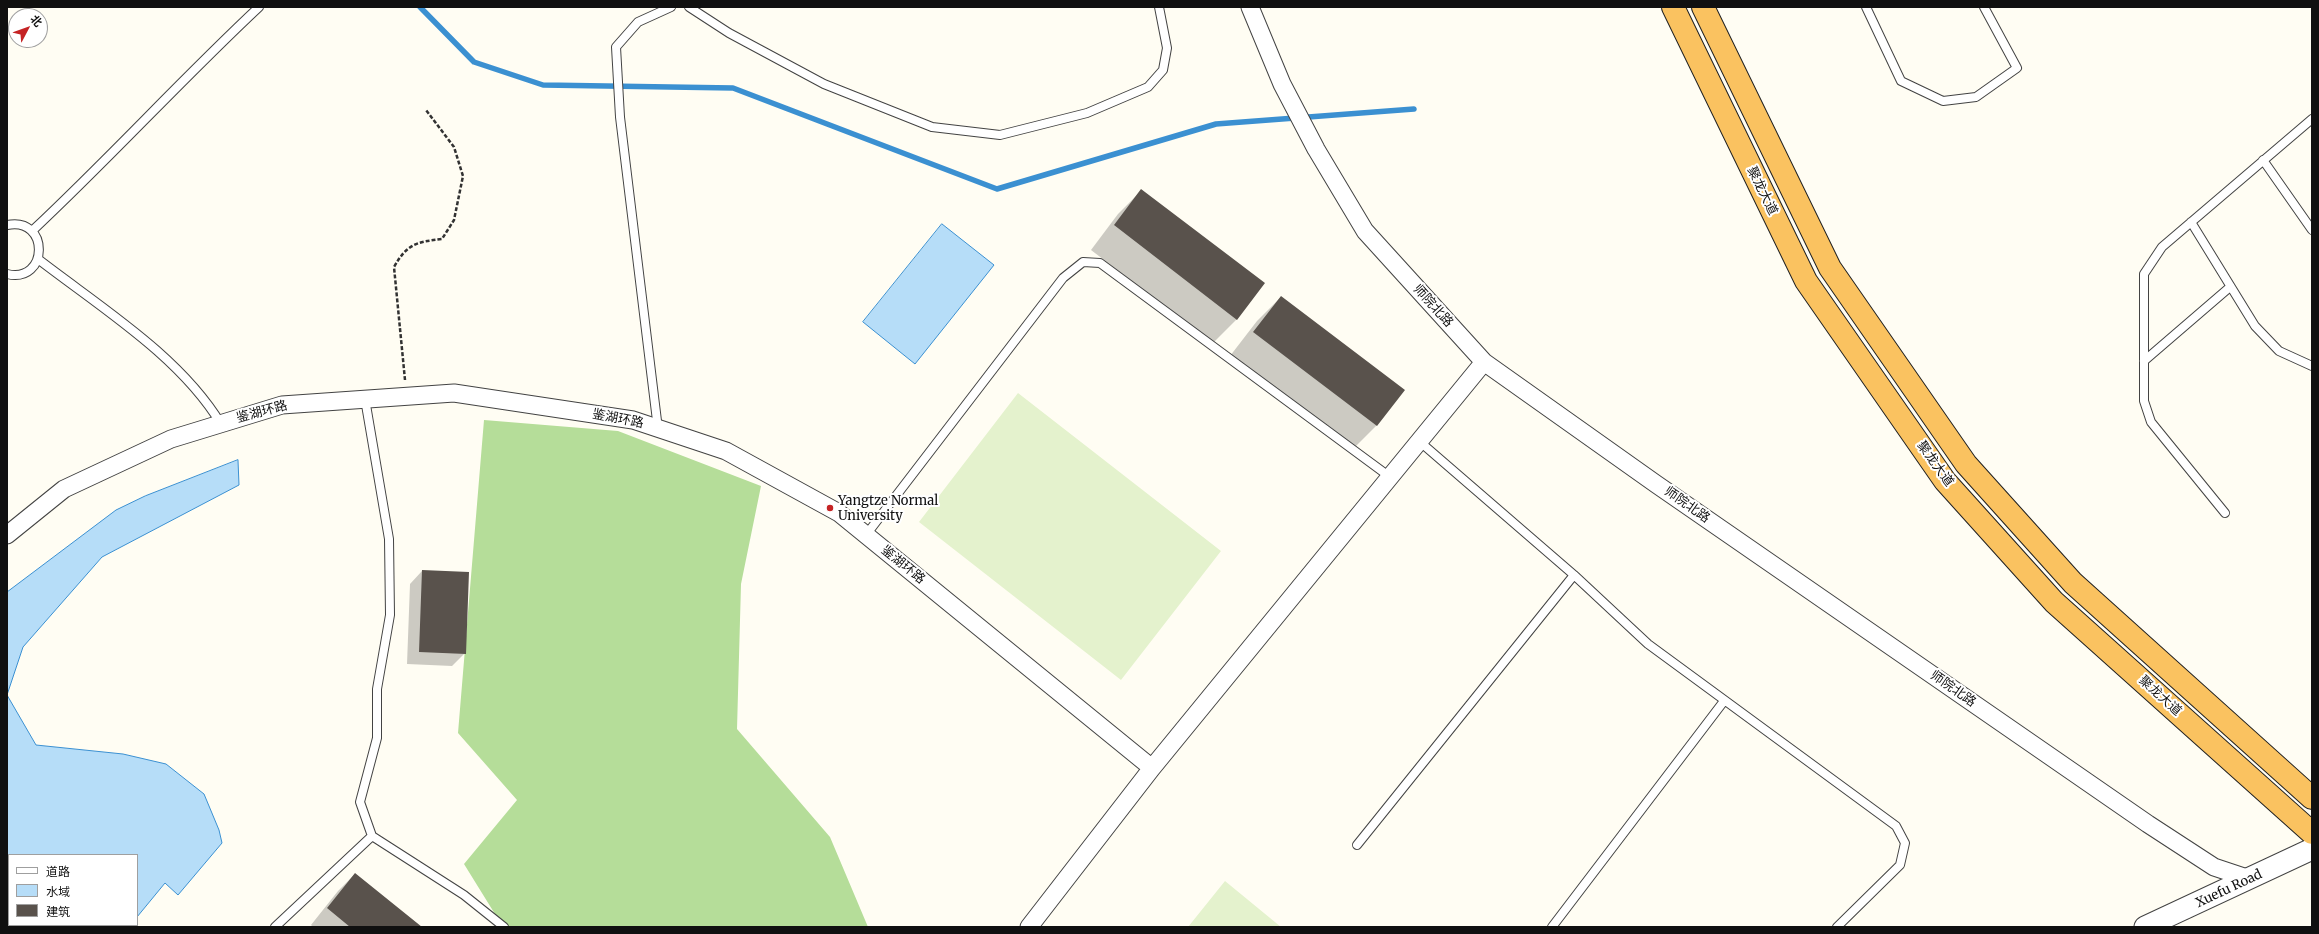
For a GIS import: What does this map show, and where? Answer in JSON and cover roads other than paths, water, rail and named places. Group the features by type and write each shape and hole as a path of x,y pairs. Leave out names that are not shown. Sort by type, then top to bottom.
{"highway":[{"name":"聚龙大道","path":"1673,7 1806,281 1945,481 2054,602 2312,833"},
{"name":"聚龙大道","path":"1704,7 1830,268 1966,464 2073,583 2312,798"}],"street":[{"name":"师院北路","path":"1250,7 1282,84 1316,149 1365,231 1484,362 1656,484 2155,828 2214,867 2250,880"},
{"path":"1028,927 1152,768 1484,362"},
{"name":"鉴湖环路","path":"7,534 64,489 171,439 282,405 454,393 633,420 726,452 839,513 1152,768"},
{"name":"Xuefu Road","path":"2144,927 2250,880 2312,849"}],"lane":[{"path":"32,231 77,189 160,102 259,7"},
{"path":"658,428 620,117 616,47 638,22 671,7"},
{"path":"689,7 729,33 824,84 932,127 1000,136 1087,113 1148,87 1162,70 1166,48 1159,7"},
{"path":"1866,7 1901,81 1943,101 1976,97 2017,68 1984,7"},
{"path":"2225,513 2150,422 2144,401 2144,274 2162,247 2312,119"},
{"path":"2263,160 2312,230"},
{"path":"2191,222 2255,326 2279,351 2312,366"},
{"path":"7,225 14,223 24,225 32,231 38,239 40,249 38,259 32,268 24,273 14,275 7,274"},
{"path":"38,259 136,334 174,367 207,400 221,424"},
{"path":"866,535 1063,278 1083,262 1100,263 1390,477"},
{"path":"2144,361 2230,287"},
{"path":"365,399 389,539 390,614 377,689 377,738 360,802 372,836 464,895 504,927"},
{"path":"1419,442 1574,575 1648,644 1896,826 1906,843 1900,865 1837,927"},
{"path":"1357,845 1574,575"},
{"path":"1552,927 1724,701"},
{"path":"275,927 372,836"}],"water":[{"path":"942,224 994,265 915,364 863,322"},
{"path":"238,460 239,485 102,557 23,647 7,695 7,592 116,510 145,496"},
{"path":"7,695 36,745 123,754 166,764 204,794 219,830 222,843 178,895 165,883 138,916 138,854 8,854 8,926 130,926 7,927"}],"waterway":[{"path":"420,7 474,62 543,85 733,88 997,189 1216,124 1414,109"}],"place":[{"name":"Yangtze Normal University","path":"830,508"}]}
